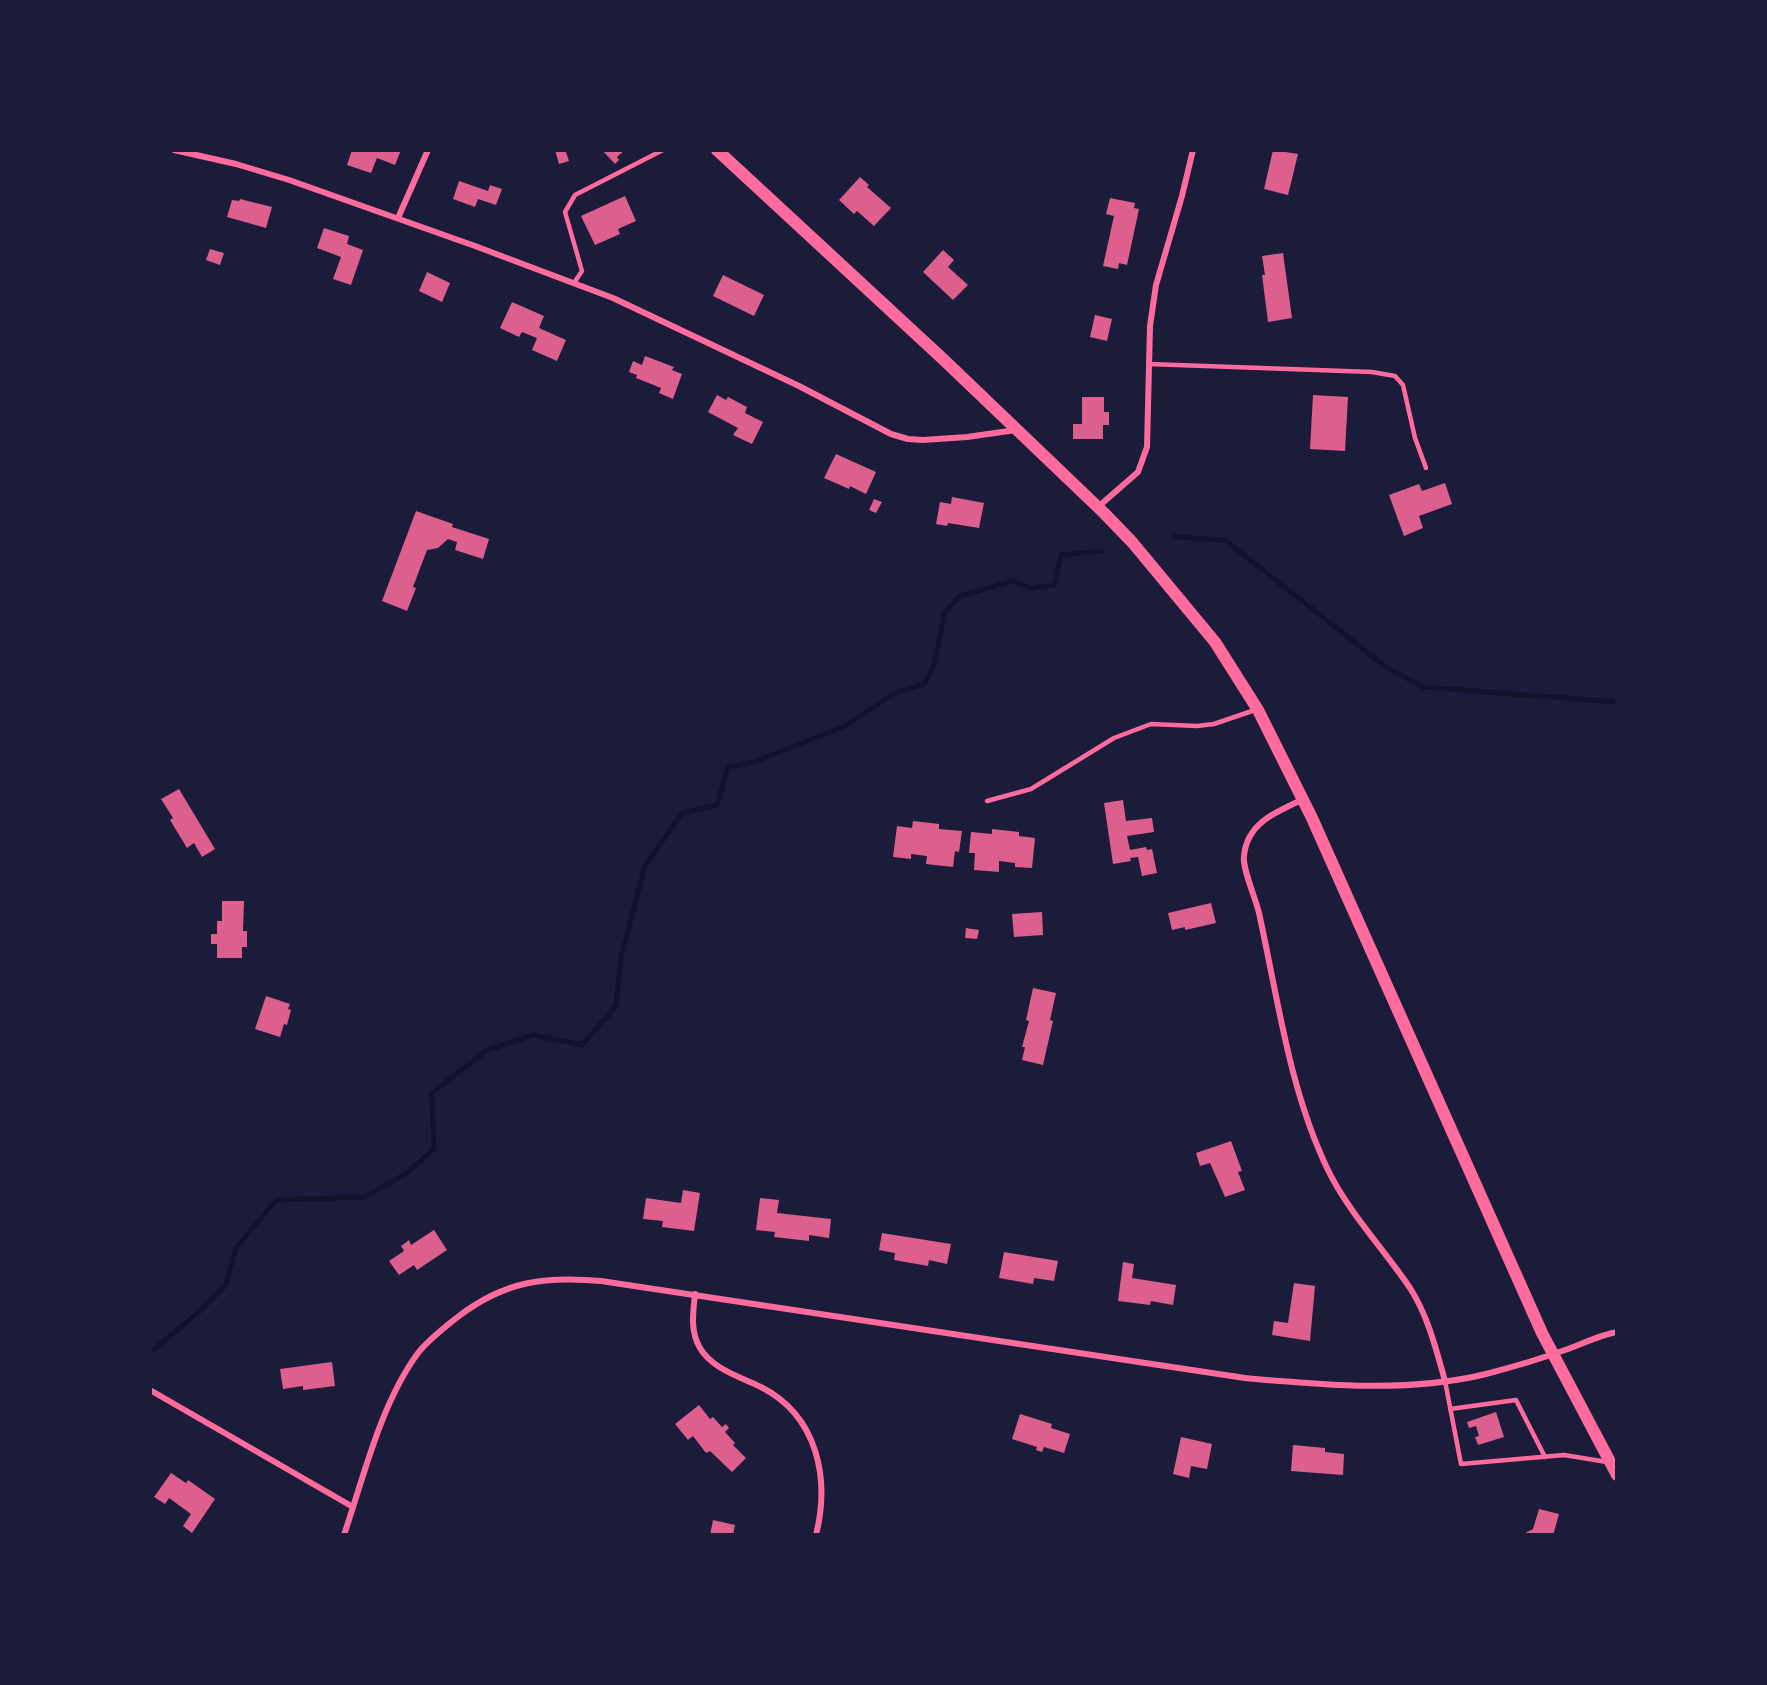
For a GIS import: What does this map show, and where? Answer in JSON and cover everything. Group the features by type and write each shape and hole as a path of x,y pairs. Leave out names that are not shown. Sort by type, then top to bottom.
{"main road":[{"path":"717,150 1098,507 1132,542 1215,642 1258,710 1303,800 1542,1333 1617,1475"}],"street":[{"path":"174,150 261,171 398,218 613,298 799,386 891,434 923,440 967,437 1016,429"},
{"path":"398,218 428,150"},
{"path":"1098,507 1138,472 1147,447 1150,326 1156,285 1194,150"},
{"path":"1303,800 1271,814 1259,824 1249,836 1243,858 1258,910 1292,1072 1328,1170 1346,1200 1415,1297 1433,1339 1445,1381"},
{"path":"344,1535 387,1411 413,1361 441,1330 489,1296 533,1282 578,1279 695,1294 1245,1378 1365,1385 1445,1381 1486,1374 1617,1332"},
{"path":"695,1294 692,1326 695,1338 704,1354 718,1367 765,1389 785,1404 801,1422 813,1442 822,1488 822,1511 816,1535"},
{"path":"150,1390 353,1507"}],"lane":[{"path":"574,283 582,271 565,212 575,195 663,150"},
{"path":"1149,364 1372,372 1395,376 1402,385 1415,438 1426,468"},
{"path":"987,801 1031,789 1114,738 1151,724 1197,726 1214,724 1258,710"},
{"path":"1445,1381 1461,1464 1564,1455 1610,1462"},
{"path":"1450,1409 1516,1401 1545,1457"}],"building":[{"path":"352,150 401,150 395,165 377,158 371,173 347,165"},
{"path":"555,150 572,150 566,152 569,161 559,164"},
{"path":"602,150 625,150 617,157 619,160 615,164"},
{"path":"1273,150 1298,154 1288,195 1264,189"},
{"path":"860,177 869,185 867,187 891,208 874,226 857,211 854,214 839,200"},
{"path":"459,181 488,191 490,185 502,189 496,205 478,199 475,207 453,199"},
{"path":"625,196 636,221 618,229 620,234 595,245 581,216"},
{"path":"1110,198 1135,203 1134,208 1139,209 1127,265 1119,263 1118,269 1103,266 1114,216 1106,214"},
{"path":"240,199 272,207 266,228 227,217 232,200 239,201"},
{"path":"324,228 349,236 347,244 363,250 351,285 333,279 341,257 317,248"},
{"path":"210,249 224,253 220,265 206,260"},
{"path":"943,250 954,260 948,267 968,285 953,300 923,272"},
{"path":"1283,253 1292,318 1268,322 1262,256"},
{"path":"427,272 450,283 442,302 419,291"},
{"path":"723,275 764,295 754,316 713,296"},
{"path":"512,302 544,316 539,328 566,340 557,361 532,350 537,338 522,332 519,337 500,328"},
{"path":"1095,315 1112,319 1107,341 1090,337"},
{"path":"645,356 674,367 672,370 682,374 673,399 659,393 661,388 636,378 637,375 629,372 633,361 642,365"},
{"path":"717,395 726,400 728,397 747,407 745,413 763,422 752,444 733,435 738,428 708,412"},
{"path":"1313,395 1348,397 1345,451 1310,449"},
{"path":"1082,397 1104,397 1104,412 1109,412 1109,425 1103,425 1103,439 1073,439 1073,424 1082,424"},
{"path":"836,454 876,472 866,494 824,478"},
{"path":"1445,483 1452,504 1419,516 1423,528 1404,536 1389,495 1419,484 1422,491"},
{"path":"952,497 984,503 979,528 948,523 947,526 936,524 940,502 951,504"},
{"path":"874,499 882,502 876,513 869,510"},
{"path":"416,511 453,524 452,527 489,539 483,559 455,550 457,542 448,539 438,548 427,550 407,611 382,601"},
{"path":"179,789 215,849 202,857 194,843 187,848 170,820 173,818 161,799"},
{"path":"1123,800 1126,821 1152,818 1154,832 1127,836 1130,850 1146,847 1147,850 1152,849 1157,873 1142,876 1138,857 1130,858 1131,861 1113,864 1104,803"},
{"path":"913,821 939,824 939,829 962,831 959,852 955,851 953,867 926,864 927,856 911,854 911,859 893,857 897,826 912,828"},
{"path":"992,829 1019,832 1019,836 1035,838 1032,868 1015,867 1015,863 999,861 999,872 974,870 975,853 969,853 971,832 992,834"},
{"path":"222,901 244,901 243,931 247,931 247,947 242,947 242,958 217,958 217,944 211,944 211,934 217,934 217,921 222,921"},
{"path":"1211,903 1216,923 1185,930 1185,927 1172,930 1168,913"},
{"path":"1042,912 1043,935 1014,937 1012,914"},
{"path":"966,928 979,930 977,939 965,938"},
{"path":"1033,988 1056,993 1050,1020 1053,1021 1043,1065 1022,1060 1025,1047 1022,1047 1029,1021 1026,1020"},
{"path":"266,996 290,1004 288,1009 291,1010 287,1025 284,1024 280,1037 255,1029"},
{"path":"1231,1141 1242,1171 1238,1172 1245,1190 1225,1197 1210,1163 1200,1166 1196,1153"},
{"path":"683,1190 700,1193 694,1231 662,1227 663,1221 643,1219 646,1198 681,1203"},
{"path":"760,1198 779,1200 777,1213 831,1219 829,1238 809,1235 809,1241 774,1237 775,1232 756,1230"},
{"path":"434,1230 447,1250 417,1270 414,1265 399,1275 389,1261 404,1251 401,1246 409,1240 411,1245"},
{"path":"882,1233 951,1244 947,1264 929,1260 928,1266 894,1260 895,1253 879,1250"},
{"path":"1004,1252 1058,1261 1054,1281 1034,1278 1033,1284 999,1278"},
{"path":"1123,1262 1134,1264 1132,1278 1176,1285 1173,1305 1151,1301 1150,1305 1118,1301"},
{"path":"1294,1283 1315,1286 1310,1341 1272,1335 1274,1321 1288,1323"},
{"path":"332,1362 335,1386 303,1390 303,1386 283,1389 280,1369"},
{"path":"699,1405 710,1419 713,1417 722,1427 726,1424 729,1428 725,1432 735,1443 733,1445 746,1458 732,1472 710,1451 706,1453 693,1436 688,1440 675,1424"},
{"path":"1496,1412 1504,1437 1478,1445 1475,1437 1479,1436 1476,1426 1469,1428 1467,1422"},
{"path":"1020,1414 1052,1424 1051,1428 1070,1434 1064,1453 1044,1447 1042,1452 1036,1450 1037,1447 1012,1439"},
{"path":"1181,1437 1212,1444 1207,1469 1191,1466 1189,1478 1173,1474"},
{"path":"1293,1445 1325,1448 1325,1452 1344,1454 1343,1475 1291,1471"},
{"path":"171,1473 186,1483 188,1480 215,1499 192,1533 183,1526 191,1514 169,1498 165,1504 154,1497"},
{"path":"1539,1509 1559,1514 1555,1535 1521,1535 1533,1529"},
{"path":"713,1520 735,1525 733,1535 710,1535"}],"waterway":[{"path":"1175,537 1225,540 1386,667 1423,687 1617,702"},
{"path":"152,1351 200,1311 226,1285 236,1248 276,1200 365,1197 407,1173 434,1149 432,1093 487,1050 533,1035 582,1045 616,1006 621,957 645,866 682,813 717,805 728,767 754,762 845,726 895,693 924,684 934,665 945,612 960,596 1013,581 1030,588 1054,585 1061,555 1101,551"}]}
